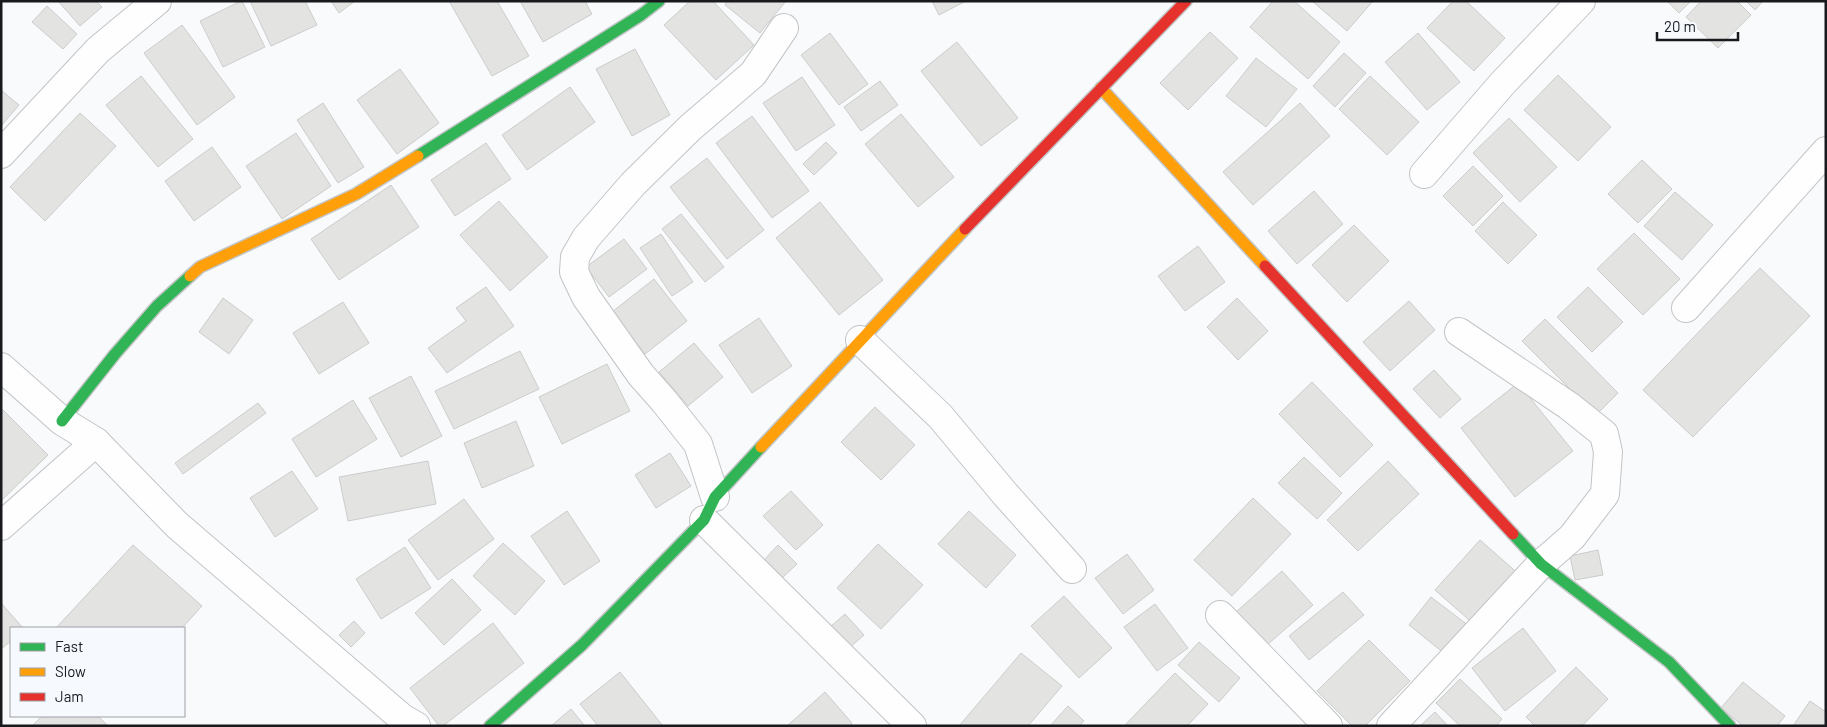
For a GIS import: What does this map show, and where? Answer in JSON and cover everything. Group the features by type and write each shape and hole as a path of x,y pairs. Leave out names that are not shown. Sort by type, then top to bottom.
{"street":[{"path":"1,154 98,50 157,1"},
{"path":"62,421 115,354 157,306 200,267 356,194 471,124 586,48 640,15 658,1"},
{"path":"490,726 582,644 709,509 860,340 1186,1"},
{"path":"1424,174 1502,84 1581,1"},
{"path":"784,28 753,74 691,126 633,184 586,238 575,257 574,272 586,297 640,375 664,401 698,444 709,509 912,726"},
{"path":"1101,88 1542,564 1611,615 1669,662 1730,726"},
{"path":"1686,308 1826,151"},
{"path":"1391,726 1542,564 1572,536 1605,494 1608,452 1604,434 1569,406 1459,332"},
{"path":"860,340 940,416 1005,494 1072,569"},
{"path":"1,367 62,421 96,442 177,525 404,723"},
{"path":"1,526 96,442"},
{"path":"1220,615 1328,726"}],"building":[{"path":"58,1 96,1 102,7 80,26"},
{"path":"241,1 265,47 223,67 200,21"},
{"path":"250,1 305,1 317,25 271,46"},
{"path":"331,1 355,1 339,13"},
{"path":"449,1 497,1 529,56 492,76"},
{"path":"520,1 585,1 592,14 543,42"},
{"path":"690,1 713,1 754,45 716,80 664,25"},
{"path":"727,1 786,1 760,33 725,5"},
{"path":"932,1 966,1 939,15"},
{"path":"1273,1 1294,1 1340,42 1308,79 1250,27"},
{"path":"1312,1 1373,1 1347,31"},
{"path":"1453,1 1466,1 1505,38 1474,71 1427,28"},
{"path":"1667,1 1691,1 1679,13"},
{"path":"1701,1 1737,1 1751,15 1718,48 1686,17"},
{"path":"1746,1 1763,1 1755,10"},
{"path":"47,6 77,34 63,49 32,22"},
{"path":"182,25 235,97 197,125 144,53"},
{"path":"1210,32 1238,58 1188,110 1160,83"},
{"path":"830,33 868,84 839,105 801,55"},
{"path":"1418,33 1460,82 1427,110 1385,62"},
{"path":"957,42 1018,118 981,146 921,71"},
{"path":"635,49 670,115 632,136 596,69"},
{"path":"1344,53 1366,73 1335,107 1313,86"},
{"path":"1256,58 1297,89 1266,127 1226,96"},
{"path":"400,69 439,123 397,154 357,100"},
{"path":"1558,75 1611,127 1578,161 1524,110"},
{"path":"141,76 193,139 158,167 106,105"},
{"path":"1370,76 1419,122 1387,155 1339,109"},
{"path":"802,77 835,125 796,151 763,103"},
{"path":"880,81 898,105 861,131 844,107"},
{"path":"570,87 595,122 527,170 502,135"},
{"path":"1,90 19,105 1,126"},
{"path":"323,103 364,167 338,183 297,120"},
{"path":"1300,103 1330,136 1253,205 1223,172"},
{"path":"80,113 116,146 45,221 10,187"},
{"path":"901,114 954,177 918,207 865,144"},
{"path":"752,116 809,191 772,218 716,143"},
{"path":"1509,118 1557,167 1520,202 1473,153"},
{"path":"296,133 331,186 282,219 246,166"},
{"path":"826,142 837,153 814,175 803,164"},
{"path":"486,143 511,179 455,216 431,180"},
{"path":"212,147 241,187 194,221 165,181"},
{"path":"707,158 764,230 727,259 670,187"},
{"path":"1642,160 1672,189 1638,223 1608,194"},
{"path":"1473,166 1503,196 1473,226 1443,196"},
{"path":"391,185 419,227 339,280 311,239"},
{"path":"1314,191 1343,224 1297,264 1268,231"},
{"path":"1675,192 1713,225 1682,260 1644,226"},
{"path":"499,201 548,257 510,291 460,235"},
{"path":"820,202 883,280 839,315 776,238"},
{"path":"1503,202 1537,235 1508,264 1475,231"},
{"path":"681,214 724,267 705,282 662,229"},
{"path":"1354,225 1389,261 1347,302 1312,265"},
{"path":"1634,233 1680,279 1643,315 1597,269"},
{"path":"661,234 693,282 672,296 640,248"},
{"path":"624,239 647,269 609,297 586,267"},
{"path":"1198,246 1225,282 1185,311 1158,276"},
{"path":"1760,268 1810,316 1693,437 1643,390"},
{"path":"654,279 687,321 645,354 612,312"},
{"path":"486,287 514,326 447,373 428,348 466,321 456,308"},
{"path":"1588,287 1623,322 1592,352 1557,317"},
{"path":"223,298 253,320 229,354 199,332"},
{"path":"1237,298 1268,331 1238,360 1207,327"},
{"path":"1409,301 1435,330 1390,371 1363,342"},
{"path":"343,302 369,343 319,374 293,333"},
{"path":"759,318 792,366 752,393 719,345"},
{"path":"1545,319 1618,393 1596,415 1522,341"},
{"path":"694,343 723,377 688,406 659,372"},
{"path":"520,351 539,389 454,429 435,391"},
{"path":"607,364 630,411 562,444 539,397"},
{"path":"1434,370 1461,399 1440,418 1413,389"},
{"path":"411,376 442,436 401,457 369,398"},
{"path":"1312,382 1373,445 1340,477 1279,414"},
{"path":"1518,383 1573,451 1515,497 1461,428"},
{"path":"353,400 377,439 316,477 292,439"},
{"path":"258,403 266,413 183,474 175,463"},
{"path":"875,407 915,445 881,480 841,442"},
{"path":"1,408 48,455 1,501"},
{"path":"516,421 534,466 482,488 464,443"},
{"path":"670,453 691,486 656,508 635,475"},
{"path":"1304,457 1342,493 1317,519 1278,483"},
{"path":"428,461 436,504 348,521 339,477"},
{"path":"1388,461 1419,494 1358,551 1327,520"},
{"path":"292,471 318,509 275,537 250,498"},
{"path":"791,491 823,525 796,550 763,516"},
{"path":"1253,498 1291,534 1232,596 1194,560"},
{"path":"464,499 494,539 438,580 408,540"},
{"path":"567,511 600,561 564,585 531,536"},
{"path":"969,511 1016,555 986,588 938,544"},
{"path":"1480,540 1521,576 1476,626 1435,590"},
{"path":"503,543 545,581 515,615 473,576"},
{"path":"878,544 923,585 881,629 837,588"},
{"path":"133,545 202,606 183,627 57,627"},
{"path":"778,545 797,564 781,579 763,561"},
{"path":"405,547 431,588 381,619 356,579"},
{"path":"1598,550 1603,575 1575,580 1570,556"},
{"path":"1127,554 1154,590 1123,614 1095,578"},
{"path":"1282,571 1313,605 1267,645 1236,612"},
{"path":"452,579 481,610 444,645 415,613"},
{"path":"1343,592 1364,615 1309,660 1289,636"},
{"path":"1064,596 1112,648 1079,678 1031,626"},
{"path":"1431,597 1473,629 1450,658 1409,625"},
{"path":"1,603 22,627 10,627 10,642 1,649"},
{"path":"1155,604 1188,648 1157,671 1124,627"},
{"path":"845,614 864,635 849,648 830,627"},
{"path":"354,621 365,633 351,647 339,635"},
{"path":"493,623 524,663 443,726 439,726 410,688"},
{"path":"1523,628 1556,671 1505,711 1472,668"},
{"path":"1369,640 1410,681 1365,726 1352,726 1317,691"},
{"path":"1199,642 1240,678 1219,702 1178,665"},
{"path":"1021,653 1062,686 1028,726 959,726"},
{"path":"1576,667 1608,699 1582,726 1535,726 1526,717"},
{"path":"620,672 663,726 598,726 580,704"},
{"path":"1175,673 1208,704 1187,726 1127,726 1126,724"},
{"path":"1460,679 1502,719 1496,726 1460,726 1436,703"},
{"path":"1743,682 1785,716 1777,726 1743,726 1721,708"},
{"path":"825,692 852,723 850,726 787,726"},
{"path":"1810,701 1826,712 1826,726 1793,726"},
{"path":"1068,706 1084,721 1079,726 1050,726"},
{"path":"571,709 585,726 551,726"},
{"path":"1435,712 1448,726 1420,726"},
{"path":"41,717 99,717 107,725 32,726"}],"traffic: fast":[{"path":"418,156 641,15 659,1"},
{"path":"62,421 115,354 157,306 190,276"},
{"path":"490,726 582,645 704,520 715,497 761,447"},
{"path":"1513,534 1541,564 1669,662 1730,726"}],"traffic: slow":[{"path":"1101,88 1265,266"},
{"path":"190,276 200,267 356,194 418,156"},
{"path":"761,447 965,229"}],"traffic: jam":[{"path":"965,229 1186,1"},
{"path":"1265,266 1513,534"}]}
